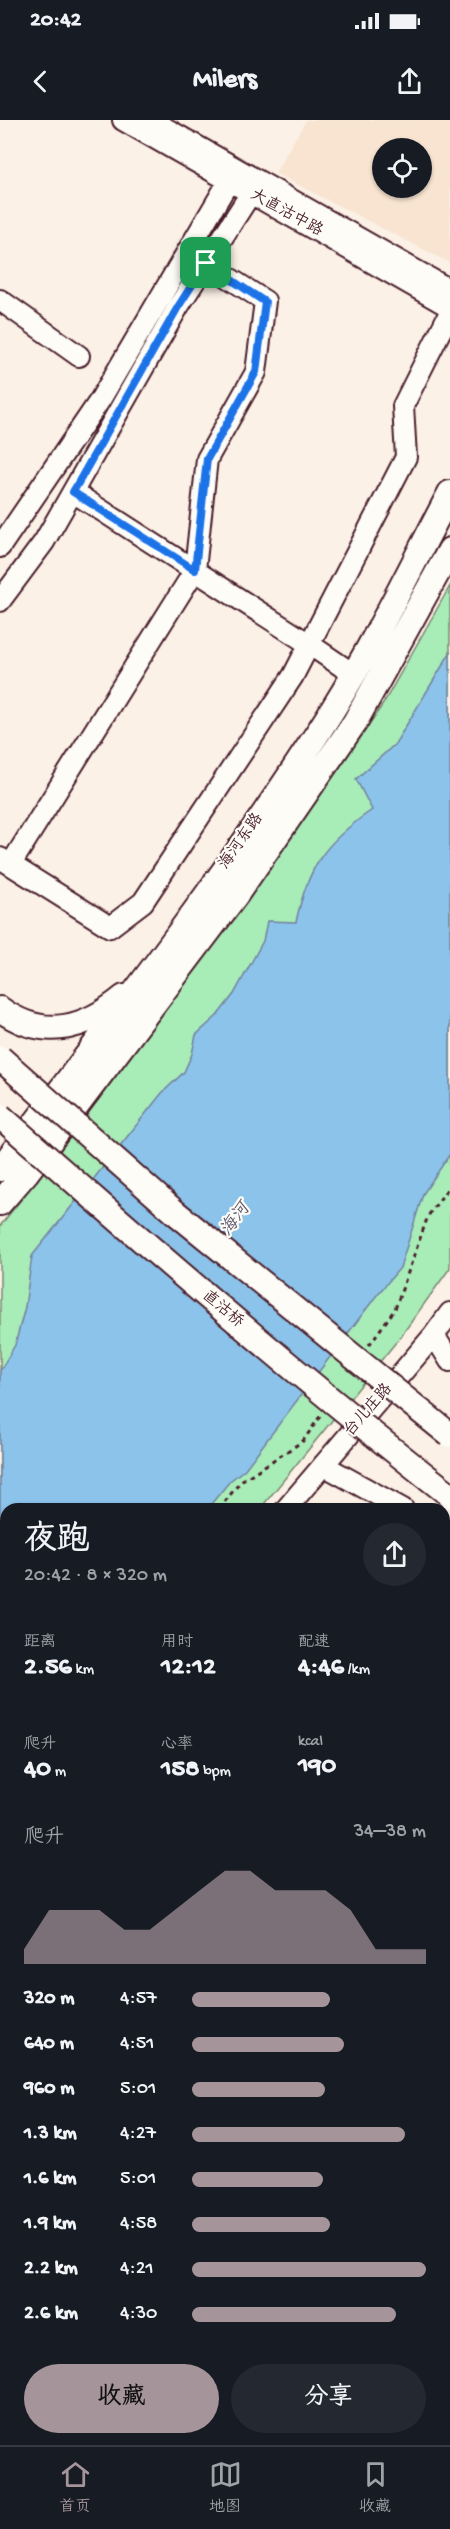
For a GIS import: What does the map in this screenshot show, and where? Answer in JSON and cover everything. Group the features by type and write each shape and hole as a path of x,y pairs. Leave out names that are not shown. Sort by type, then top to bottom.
{"main road":[{"name":"海河东路","path":"0,1169 142,982 240,847 333,708 450,493"},
{"name":"海河东路","path":"0,1203 27,1172 236,895 355,722 450,550"},
{"path":"0,1009 31,1026 50,1028 71,1026 107,1011 142,982"},
{"path":"0,1058 176,1213 450,1435"},
{"name":"直沽桥","path":"0,1116 300,1376 450,1495"}],"street":[{"name":"大直沽中路","path":"123,120 232,175"},
{"name":"大直沽中路","path":"151,120 232,175 450,307"},
{"path":"0,547 100,400 232,175"},
{"name":"大直沽中路","path":"254,188 450,290"},
{"path":"0,601 44,542 178,307 254,188"},
{"path":"206,263 265,302 256,372 207,459 195,570 6,861 110,927 143,902 292,676 406,457 403,406 450,312"},
{"path":"0,300 79,356"},
{"path":"73,492 353,674"},
{"name":"台儿庄路","path":"291,1503 434,1335 450,1313"},
{"path":"434,1335 450,1361"},
{"path":"323,1465 392,1503"}],"shaded area":[{"path":"306,120 450,120 450,263 275,173"}],"green space":[{"path":"450,586 450,1268 401,1336 265,1503 0,1503 0,1226 73,1134 267,873 383,704"}],"water":[{"name":"海河","path":"450,653 450,1154 423,1194 400,1268 245,1469 230,1481 212,1503 0,1503 0,1371 15,1345 25,1307 32,1256 162,1093 184,1072 192,1054 196,1035 217,1016 234,994 263,941 267,921 296,922 306,885 321,857 342,833 372,810 356,779 395,744"}],"route":[{"path":"206,263 265,302 256,372 207,459 195,570 73,492 178,307 206,263"}]}
